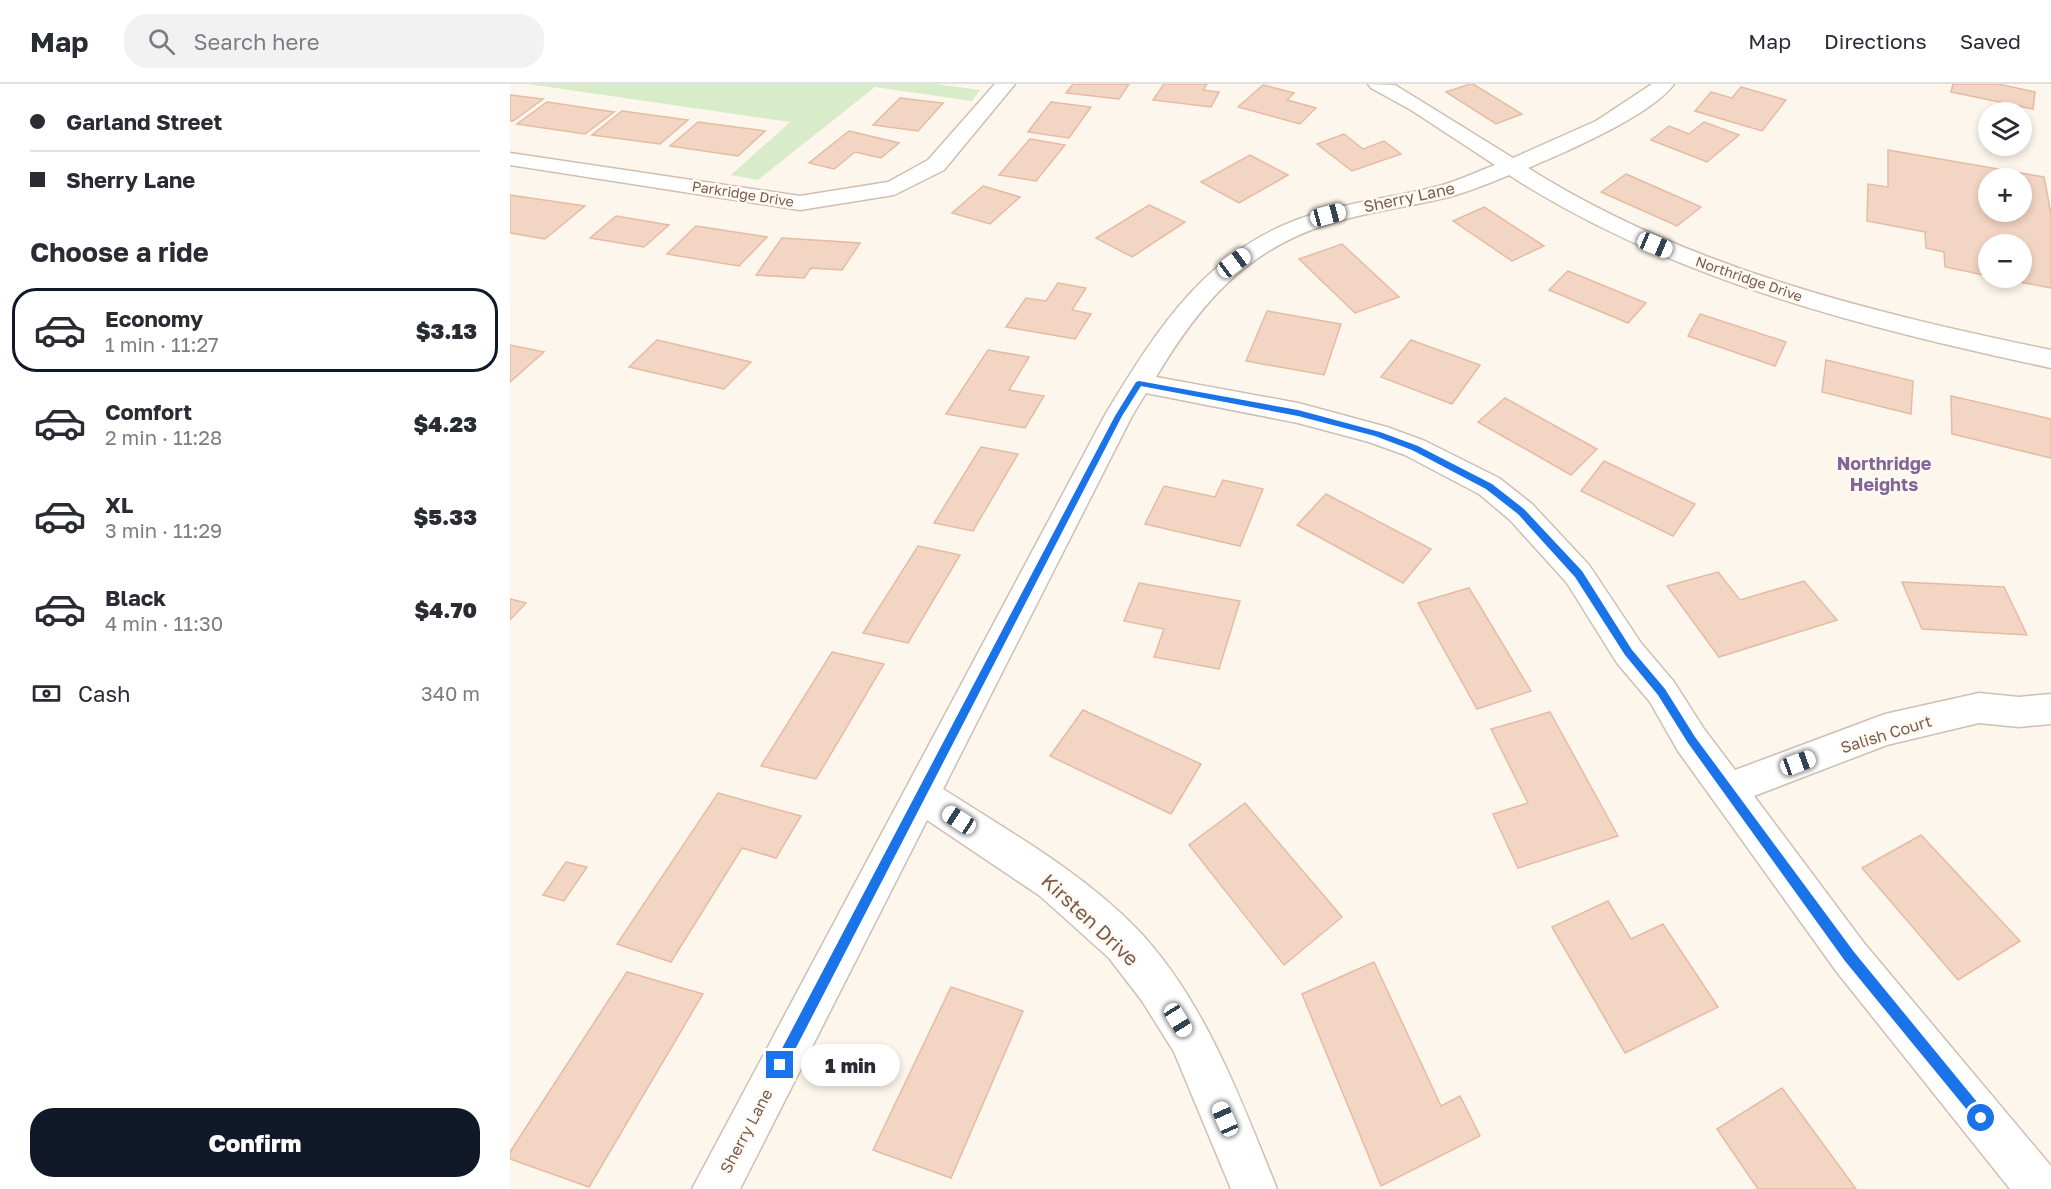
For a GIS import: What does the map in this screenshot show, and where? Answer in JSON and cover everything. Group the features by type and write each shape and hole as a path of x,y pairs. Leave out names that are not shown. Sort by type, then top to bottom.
{"street":[{"name":"Parkridge Drive","path":"510,159 800,203 894,188 936,165 1005,84"},
{"name":"Northridge Drive","path":"1378,84 1406,99 1560,198 1605,222 1713,267 1800,298 1904,326 2051,359"},
{"name":"Sherry Lane","path":"715,1189 1119,416 1185,314 1200,295 1251,251 1286,231 1328,215 1442,192 1511,167 1576,140 1609,122 1664,84"},
{"path":"1139,383 1348,425 1415,448 1489,486 1521,512 1578,574 1608,623 1662,692 1691,740 1850,957 2040,1189"},
{"name":"Salish Court","path":"1727,790 1885,730 1979,708 2019,712 2051,709"},
{"name":"Kirsten Drive","path":"921,795 1054,882 1123,944 1156,986 1189,1037 1254,1189"}],"green space":[{"path":"528,84 936,84 980,90 972,101 875,87 758,180 731,175 790,122"}],"building":[{"path":"1073,84 1129,84 1119,99 1066,93"},
{"path":"1164,84 1207,84 1203,90 1219,92 1211,107 1153,100"},
{"path":"1470,84 1522,114 1496,124 1446,92"},
{"path":"1953,84 1998,84 2035,92 2033,109 2032,102 1999,102 1951,92"},
{"path":"1263,85 1294,93 1287,100 1316,108 1300,124 1238,107"},
{"path":"1741,87 1786,100 1762,131 1695,111 1711,92 1732,98"},
{"path":"510,95 543,99 510,121"},
{"path":"900,98 943,103 918,131 873,125"},
{"path":"547,102 614,112 585,134 517,124"},
{"path":"1051,102 1091,107 1069,138 1028,132"},
{"path":"622,111 688,120 660,144 592,135"},
{"path":"698,122 765,131 738,156 670,146"},
{"path":"1704,122 1739,135 1707,162 1651,140 1669,126 1689,134"},
{"path":"849,131 899,143 881,158 855,152 834,169 809,163"},
{"path":"1344,134 1363,149 1384,141 1401,154 1352,171 1317,144"},
{"path":"1030,139 1065,145 1036,181 999,175"},
{"path":"1888,150 1992,168 1978,168 1978,222 2032,222 2032,175 2044,177 2051,214 2051,288 2032,284 2032,234 1978,234 1978,274 1945,267 1944,252 1926,248 1925,232 1867,221 1868,184 1888,187"},
{"path":"1250,155 1288,175 1239,203 1201,182"},
{"path":"1626,174 1701,207 1677,226 1601,192"},
{"path":"983,186 1020,197 990,224 952,213"},
{"path":"510,195 585,206 545,239 510,233"},
{"path":"1149,205 1185,222 1132,257 1096,238"},
{"path":"1484,207 1544,246 1512,261 1453,221"},
{"path":"616,216 669,225 644,247 590,238"},
{"path":"696,226 767,237 739,266 667,254"},
{"path":"782,238 860,243 842,270 811,268 804,278 756,275"},
{"path":"1342,244 1399,297 1355,313 1299,259"},
{"path":"1568,271 1646,303 1628,323 1549,290"},
{"path":"1058,283 1086,288 1072,310 1091,314 1075,339 1006,327 1026,298 1046,301"},
{"path":"1267,311 1341,324 1324,375 1246,361"},
{"path":"1700,314 1786,342 1775,366 1688,336"},
{"path":"657,340 751,362 724,389 629,367"},
{"path":"1411,340 1480,365 1452,404 1381,377"},
{"path":"510,345 544,352 510,382"},
{"path":"988,350 1029,357 1009,390 1044,396 1025,428 946,414"},
{"path":"1826,360 1913,381 1911,414 1822,392"},
{"path":"1951,396 2051,419 2051,458 1952,434"},
{"path":"1505,398 1597,449 1571,475 1478,422"},
{"path":"981,447 1018,454 973,531 934,523"},
{"path":"1604,461 1695,504 1673,536 1581,491"},
{"path":"1223,480 1263,489 1240,546 1145,524 1164,486 1215,497"},
{"path":"1326,494 1431,549 1403,583 1297,525"},
{"path":"918,546 960,555 908,643 863,633"},
{"path":"1718,572 1740,600 1804,581 1837,620 1719,657 1667,586"},
{"path":"1902,582 2004,587 2027,635 1922,629"},
{"path":"1139,583 1240,601 1219,669 1154,657 1164,629 1124,621"},
{"path":"1469,588 1531,691 1477,709 1418,603"},
{"path":"510,599 526,603 510,620"},
{"path":"832,652 884,664 816,779 761,766"},
{"path":"1083,710 1201,764 1171,814 1050,756"},
{"path":"1550,712 1618,836 1518,868 1493,814 1528,803 1491,729"},
{"path":"718,793 801,816 776,858 742,848 671,962 617,944"},
{"path":"1245,803 1342,917 1284,965 1189,845"},
{"path":"1921,835 2020,941 1958,980 1862,868"},
{"path":"566,862 587,867 564,901 543,895"},
{"path":"1608,901 1631,939 1663,924 1718,1007 1625,1053 1552,927"},
{"path":"1374,962 1441,1106 1460,1096 1480,1136 1381,1186 1302,994"},
{"path":"627,972 703,994 589,1187 510,1159 510,1152"},
{"path":"951,987 1023,1011 951,1178 873,1150"},
{"path":"1782,1088 1856,1189 1758,1189 1717,1129"}],"district":[{"name":"Northridge Heights","path":"1884,474"}],"route":[{"path":"780,1065 1119,416 1139,383 1260,408 1298,413 1377,434 1415,448 1489,486 1521,512 1578,574 1601,613 1662,692 1691,740 1850,957 1981,1118"}]}
